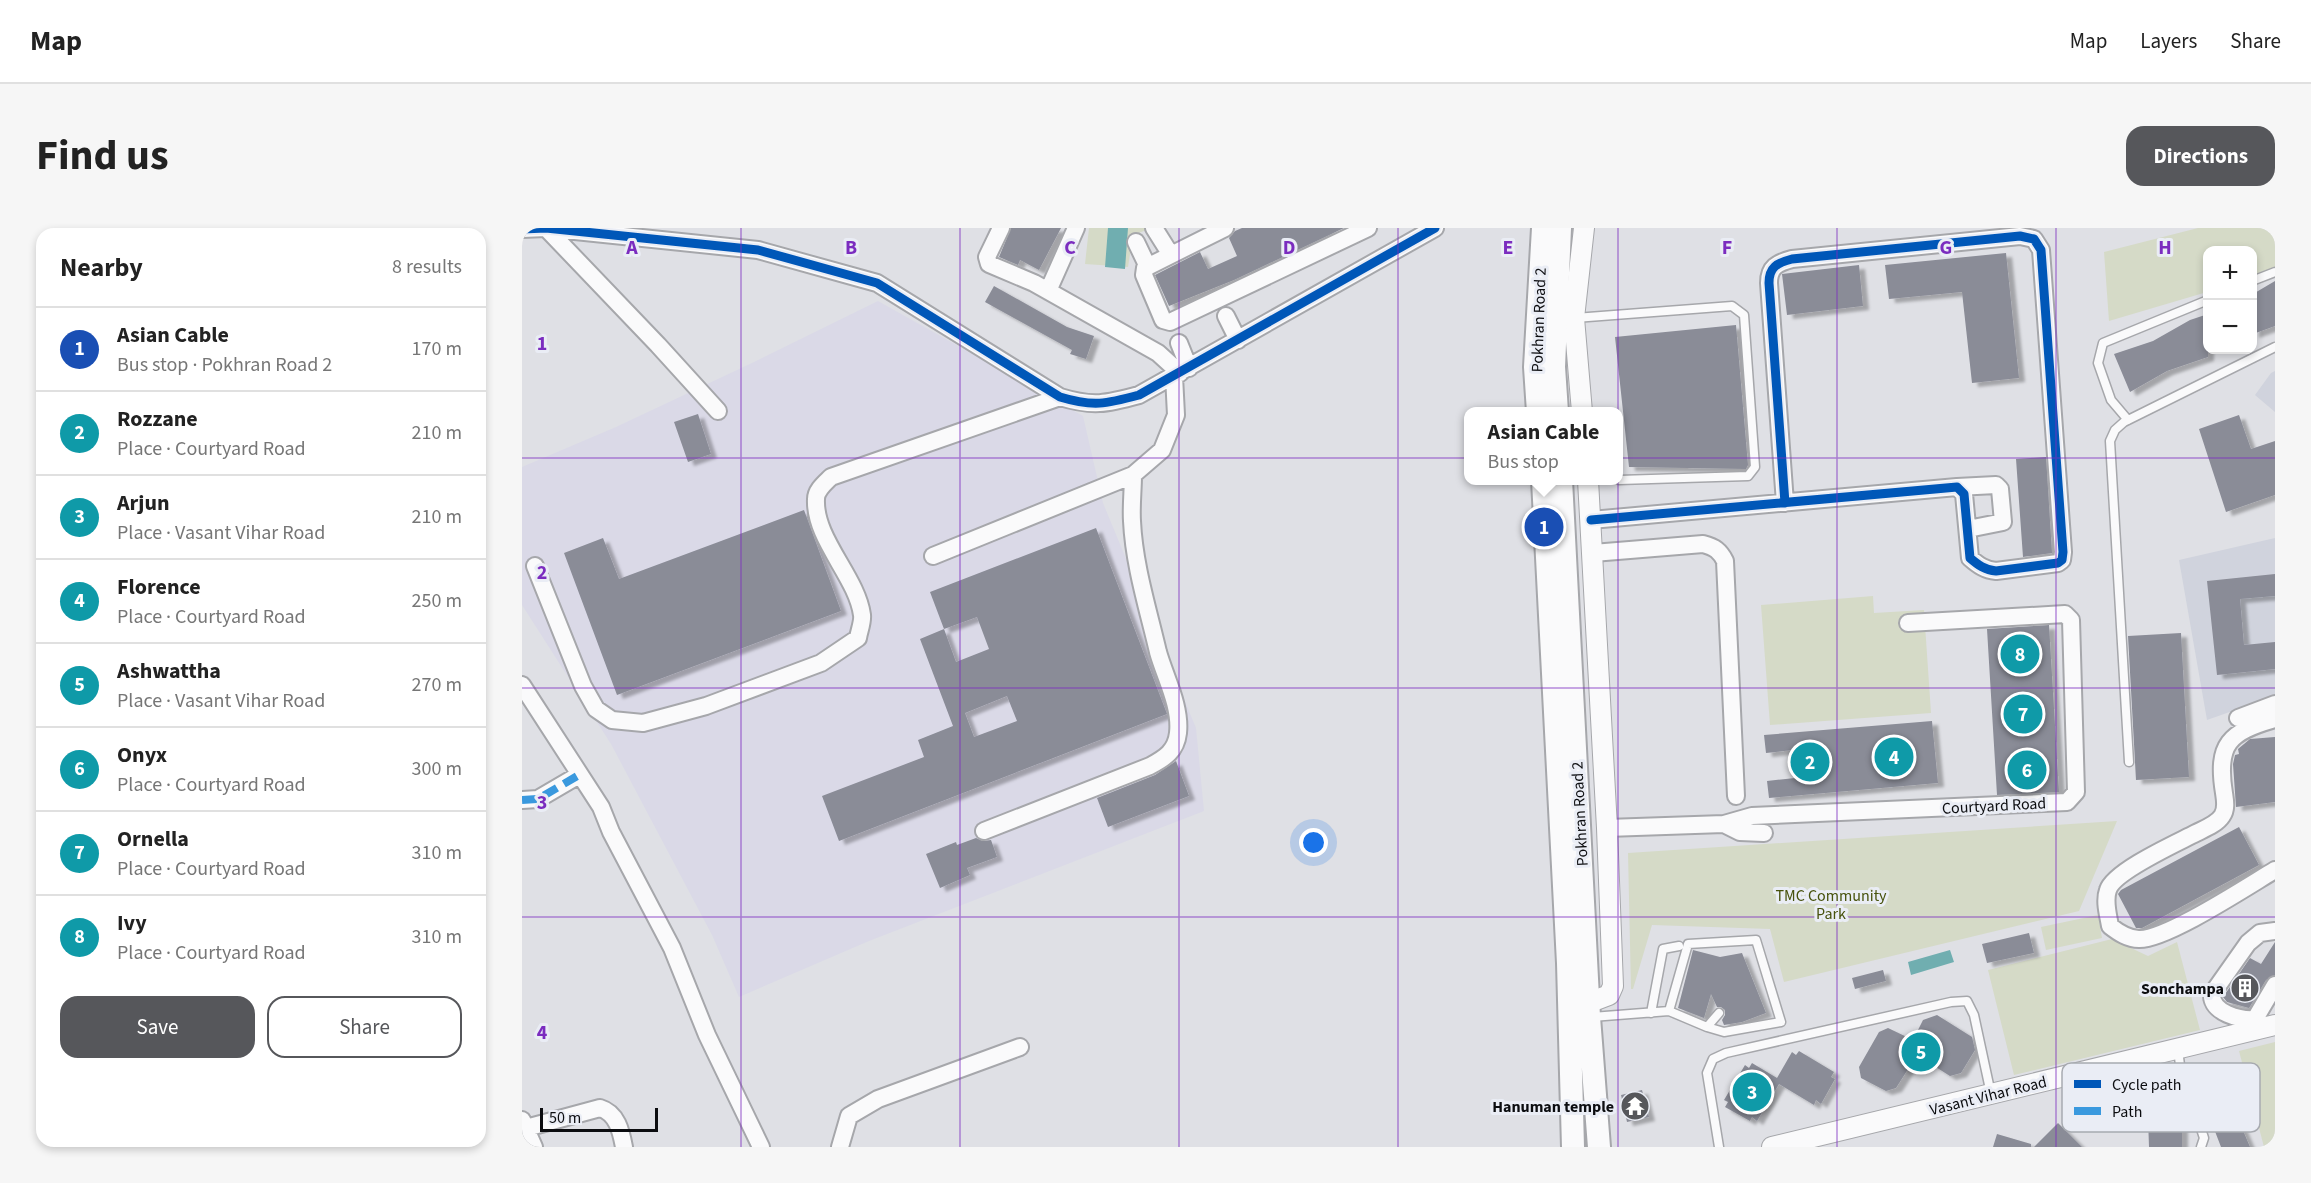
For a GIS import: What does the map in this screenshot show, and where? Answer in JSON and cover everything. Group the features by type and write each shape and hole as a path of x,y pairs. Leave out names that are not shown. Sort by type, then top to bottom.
{"main road":[{"name":"Pokhran Road 2","path":"1538,407 1535,367 1543,228"},
{"name":"Pokhran Road 2","path":"1557,407 1554,368 1560,228"},
{"name":"Pokhran Road 2","path":"1543,485 1568,963 1574,1147"},
{"name":"Pokhran Road 2","path":"1561,485 1588,1010 1599,1147"}],"street":[{"path":"522,229 547,228 758,250 878,283 1060,397 1084,404 1112,403 1139,395 1431,229"},
{"path":"547,228 718,411"},
{"path":"1001,228 987,257 988,264 1034,283 1162,355 1181,372"},
{"path":"1048,291 1076,228"},
{"path":"1154,228 1173,248"},
{"path":"1202,228 1145,268 1144,275 1163,320 1170,322 1368,228"},
{"path":"1173,248 1225,228"},
{"path":"1582,407 1574,318 1584,228"},
{"path":"1785,503 1769,284 1769,273 1774,266 1792,259 2020,236 2034,239 2041,249 2063,556 2058,563 1988,570 1970,558 1964,494 1957,487"},
{"path":"1136,242 1148,267"},
{"path":"1226,316 1238,340"},
{"path":"933,556 1133,475 1162,450 1176,414 1181,372 1179,343"},
{"path":"535,566 584,686 596,709 612,720 643,723 706,706 821,663 858,638 862,616 851,584 828,541 818,515 815,498 820,488 831,477 1060,397"},
{"path":"984,831 1150,766 1165,758 1175,746 1178,730 1175,707 1138,571 1132,522 1133,475"},
{"path":"1588,485 1613,986 1609,996 1588,1010"},
{"path":"1591,520 1996,485 2000,489 2003,522 1968,529"},
{"path":"1593,554 1703,544 1713,546 1721,552 1725,561 1736,796"},
{"name":"Courtyard Road","path":"1607,828 1724,824 1752,816 2067,802 2076,792 2071,620 2065,614 1908,623"},
{"path":"522,686 601,807 611,832 672,948 707,1035 761,1147"},
{"path":"2238,718 2275,704"},
{"path":"2275,719 2238,734 2224,750 2220,773 2225,804 2223,815 2208,827 2128,870 2114,881 2108,889 2106,903 2110,926 2131,939 2141,940 2162,935 2275,870"},
{"path":"522,800 538,800 579,775"},
{"path":"1724,824 1740,832 1764,833"},
{"path":"2275,931 2260,933 2248,943 2212,994 2212,1001 2216,1006 2240,1020 2255,1019 2275,985"},
{"name":"Vasant Vihar Road","path":"2120,1063 2275,1025"},
{"path":"840,1147 849,1116 878,1100 1020,1047"},
{"name":"Vasant Vihar Road","path":"1772,1147 2062,1077"},
{"path":"534,1147 524,1124 600,1108 608,1110 614,1118 621,1131 624,1147"}],"lane":[{"path":"2257,279 2275,272"},
{"path":"2128,420 2111,400 2098,363 2103,343 2203,302"},
{"path":"1574,318 1732,306 1744,315 1755,467 1748,476 1623,480"},
{"path":"2129,762 2110,441 2115,430 2128,420 2275,347"},
{"path":"1588,1010 1651,1013 1669,1011 1724,1032 1781,1022 1756,940 1688,944 1669,1011"},
{"path":"1651,1013 1663,949 1679,946"},
{"path":"1719,1147 1707,1073 1713,1059 1726,1053 1951,1002 1966,1001 1974,1015 1991,1094"},
{"path":"1707,1027 1719,1012"},
{"path":"2178,1049 2180,1063"},
{"path":"2201,1147 2204,1138 2202,1132"}],"shaded area":[{"path":"878,301 1083,416 1103,503 1196,728 1204,811 869,941 739,997 712,935 611,744 522,605 522,467 616,427"},
{"path":"2275,371 2275,412 2255,395"},
{"path":"2275,538 2275,696 2207,720 2179,560"}],"green space":[{"path":"1089,228 1152,228 1133,235 1128,267 1085,264"},
{"path":"2198,228 2275,228 2275,269 2257,277 2257,246 2203,246 2203,293 2109,321 2104,252"},
{"path":"1873,596 1874,613 1924,610 1931,713 1770,725 1761,605"},
{"name":"TMC Community Park","path":"2117,821 2079,911 1784,982 1770,929 1652,925 1633,989 1631,989 1628,853"},
{"path":"2098,915 2102,938 2046,950 2041,927"},
{"path":"2112,939 2148,956 2177,942 2200,1030 2014,1075 1988,970"},
{"path":"2275,1042 2275,1147 2264,1147 2260,1132 2260,1063 2242,1063 2239,1051"}],"water":[{"path":"1108,228 1128,228 1125,269 1105,267"},
{"path":"1950,950 1954,962 1911,975 1908,962"}],"building":[{"path":"1011,228 1061,228 1039,270 1020,260 1018,265 999,257"},
{"path":"1242,228 1344,228 1234,280 1169,306 1155,275 1200,252 1208,269 1237,256 1229,238 1235,231"},
{"path":"2006,253 2019,378 1972,383 1962,292 1889,299 1885,265"},
{"path":"1859,265 1863,306 1787,315 1782,274"},
{"path":"2275,281 2275,326 2257,333 2257,300 2257,292"},
{"path":"994,286 1067,327 1094,336 1086,359 1070,354 1072,350 985,302"},
{"path":"2203,316 2203,354 2208,354 2208,357 2167,371 2130,392 2114,354 2153,341 2190,320"},
{"path":"1736,325 1748,465 1746,469 1629,467 1615,337"},
{"path":"698,414 711,454 688,462 674,422"},
{"path":"2239,415 2251,449 2275,441 2275,495 2226,512 2199,429"},
{"path":"2046,457 2052,553 2023,557 2016,459"},
{"path":"804,510 841,611 617,695 564,553 603,538 619,579"},
{"path":"1096,528 1167,714 839,841 822,796 924,757 918,740 953,726 920,639 944,629 930,592","holes":["977,617 989,649 956,662 944,629","1007,696 1017,721 974,737 965,713"]},
{"path":"2275,574 2275,596 2240,599 2244,645 2275,642 2275,669 2217,675 2207,581"},
{"path":"2049,625 2059,792 1997,795 1987,629"},
{"path":"2181,633 2189,777 2136,780 2128,636"},
{"path":"1932,721 1938,783 1769,798 1767,781 1795,778 1793,750 1766,753 1764,735"},
{"path":"2275,737 2275,802 2236,807 2233,764 2235,755 2239,754 2238,749 2250,739"},
{"path":"1176,761 1189,796 1108,827 1097,798 1155,775"},
{"path":"2239,827 2259,865 2142,928 2136,928 2118,894 2121,890"},
{"path":"976,838 983,841 991,840 997,857 967,868 970,875 940,888 926,854 956,842 957,845"},
{"path":"2029,933 2034,953 1987,963 1982,944"},
{"path":"2275,942 2275,975 2266,980 2249,1008 2227,1002 2223,997 2250,958 2261,964"},
{"path":"1693,950 1720,957 1742,953 1766,1013 1742,1022 1724,1025 1722,1020 1725,1010 1717,1007 1711,994 1704,1018 1678,1008"},
{"path":"1883,970 1886,981 1855,989 1852,978"},
{"path":"1937,1015 1972,1037 1975,1050 1961,1073 1950,1076 1917,1055 1896,1088 1886,1091 1861,1078 1859,1067 1879,1032 1888,1028 1913,1040 1923,1020"},
{"path":"1799,1051 1834,1072 1831,1077 1835,1079 1821,1104 1816,1100 1814,1105 1779,1084 1757,1121 1752,1117 1750,1121 1725,1107 1728,1102 1724,1100 1745,1065 1749,1068 1752,1063 1777,1078 1792,1052 1796,1055"},
{"name":"Hanuman temple","path":"1642,1090 1649,1117 1627,1122 1621,1095"},
{"path":"2058,1123 2062,1127 2062,1132 2067,1132 2082,1147 2034,1147"},
{"path":"2148,1132 2182,1132 2182,1147 2149,1147"},
{"path":"2215,1132 2244,1132 2250,1147 2221,1147"},
{"path":"1997,1134 2031,1144 2031,1147 1993,1147"}],"marked path":[{"path":"522,800 538,799 579,775"}],"cycle path":[{"path":"522,229 546,228 758,250 877,283 1060,397 1091,403 1108,402 1139,395 1435,228"},
{"path":"1591,520 1957,487 1964,494 1970,558 1976,563 1996,571 2058,563 2062,560 2063,552 2041,250 2034,239 2020,236 1792,259 1772,269 1769,283 1785,503"}],"place":[{"name":"Asian Cable","path":"1544,527"},
{"name":"Ivy","path":"2020,654"},
{"name":"Ornella","path":"2023,714"},
{"name":"Florence","path":"1894,757"},
{"name":"Rozzane","path":"1810,762"},
{"name":"Onyx","path":"2027,770"},
{"name":"Sonchampa","path":"2245,988"},
{"name":"Ashwattha","path":"1921,1052"},
{"name":"Arjun","path":"1752,1092"},
{"name":"Hanuman temple","path":"1635,1106"}]}
